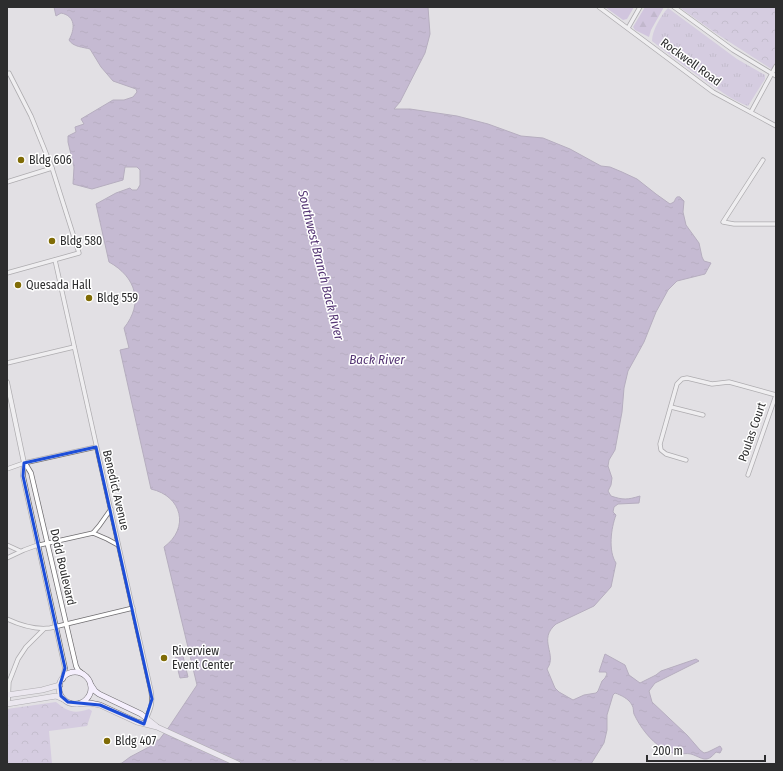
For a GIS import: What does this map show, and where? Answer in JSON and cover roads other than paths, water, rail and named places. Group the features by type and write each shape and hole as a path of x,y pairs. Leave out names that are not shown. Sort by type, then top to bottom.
{"main road":[{"path":"65,700 61,696 60,690 62,679 74,672 83,674 99,694 141,714 157,727"},
{"path":"77,704 88,696 91,687 90,682"},
{"path":"7,695 42,690 60,685"},
{"path":"7,704 56,696 72,704 90,703 100,705 137,722 157,727 238,764"}],"street":[{"name":"Rockwell Road","path":"599,7 713,92 776,126"},
{"path":"628,28 640,7"},
{"path":"674,7 733,50 776,76"},
{"path":"751,112 776,66"},
{"path":"7,273 79,253 52,168 31,116 8,73"},
{"path":"763,160 723,222 734,224 776,224"},
{"path":"7,182 52,168"},
{"name":"Benedict Avenue","path":"55,260 152,699 152,706 144,724"},
{"path":"7,363 74,347"},
{"path":"686,460 666,454 661,450 660,444 677,384 682,379 686,378 712,384 729,382 776,394"},
{"name":"Dodd Boulevard","path":"7,382 24,463 23,476 65,668 62,679"},
{"name":"Poulas Court","path":"748,475 776,394"},
{"path":"671,407 703,415"},
{"path":"7,468 96,447"},
{"name":"Dodd Boulevard","path":"24,463 31,473 76,666 83,674"},
{"path":"93,533 111,509"},
{"path":"7,558 20,551 38,545 93,533 118,545"},
{"path":"7,546 20,551"},
{"path":"7,619 24,626 44,629 133,608"},
{"path":"7,704 8,685 21,653 44,629"}],"water":[{"name":"Back River","path":"54,7 428,7 430,34 425,53 400,102 394,109 410,109 457,116 488,124 521,136 543,138 570,149 601,166 610,167 637,179 670,204 678,197 684,201 683,212 686,225 699,243 704,261 711,263 705,274 677,281 668,290 656,312 644,342 628,371 615,450 609,460 608,466 612,478 608,491 611,496 622,499 640,496 639,503 618,504 614,507 613,512 616,515 613,526 611,546 613,558 616,563 611,587 594,606 556,624 551,630 548,636 550,663 547,669 555,688 573,700 584,695 596,693 598,691 607,674 606,672 599,672 605,654 625,665 629,675 640,683 661,671 696,659 699,661 655,683 649,691 652,702 687,735 700,750 704,753 720,746 722,749 720,753 716,752 710,758 704,759 691,754 679,754 664,749 649,737 639,724 631,703 615,693 607,715 607,730 604,743 591,764 117,764 122,763 149,747 153,740 159,740 197,685 164,547 177,531 179,514 176,505 170,498 151,489 120,350 129,348 124,328 134,309 134,291 126,275 109,262 96,204 116,193 130,188 132,190 137,190 140,185 140,170 137,167 125,167 123,180 92,189 73,184 74,167 68,142 68,136 76,132 75,127 84,124 81,119 113,100 124,100 133,97 137,92 136,89 113,81 101,67 90,49 76,45 69,40 73,27 72,20 61,13 56,16"},
{"path":"183,656 188,677 180,678 175,658"}],"place":[{"name":"Bldg 606","path":"21,160"},
{"name":"Bldg 580","path":"52,241"},
{"name":"Quesada Hall","path":"18,285"},
{"name":"Bldg 559","path":"89,298"},
{"name":"Riverview Event Center","path":"164,658"},
{"name":"Bldg 407","path":"107,741"}],"water label":[{"name":"Southwest Branch Back River","path":"321,265"}]}
